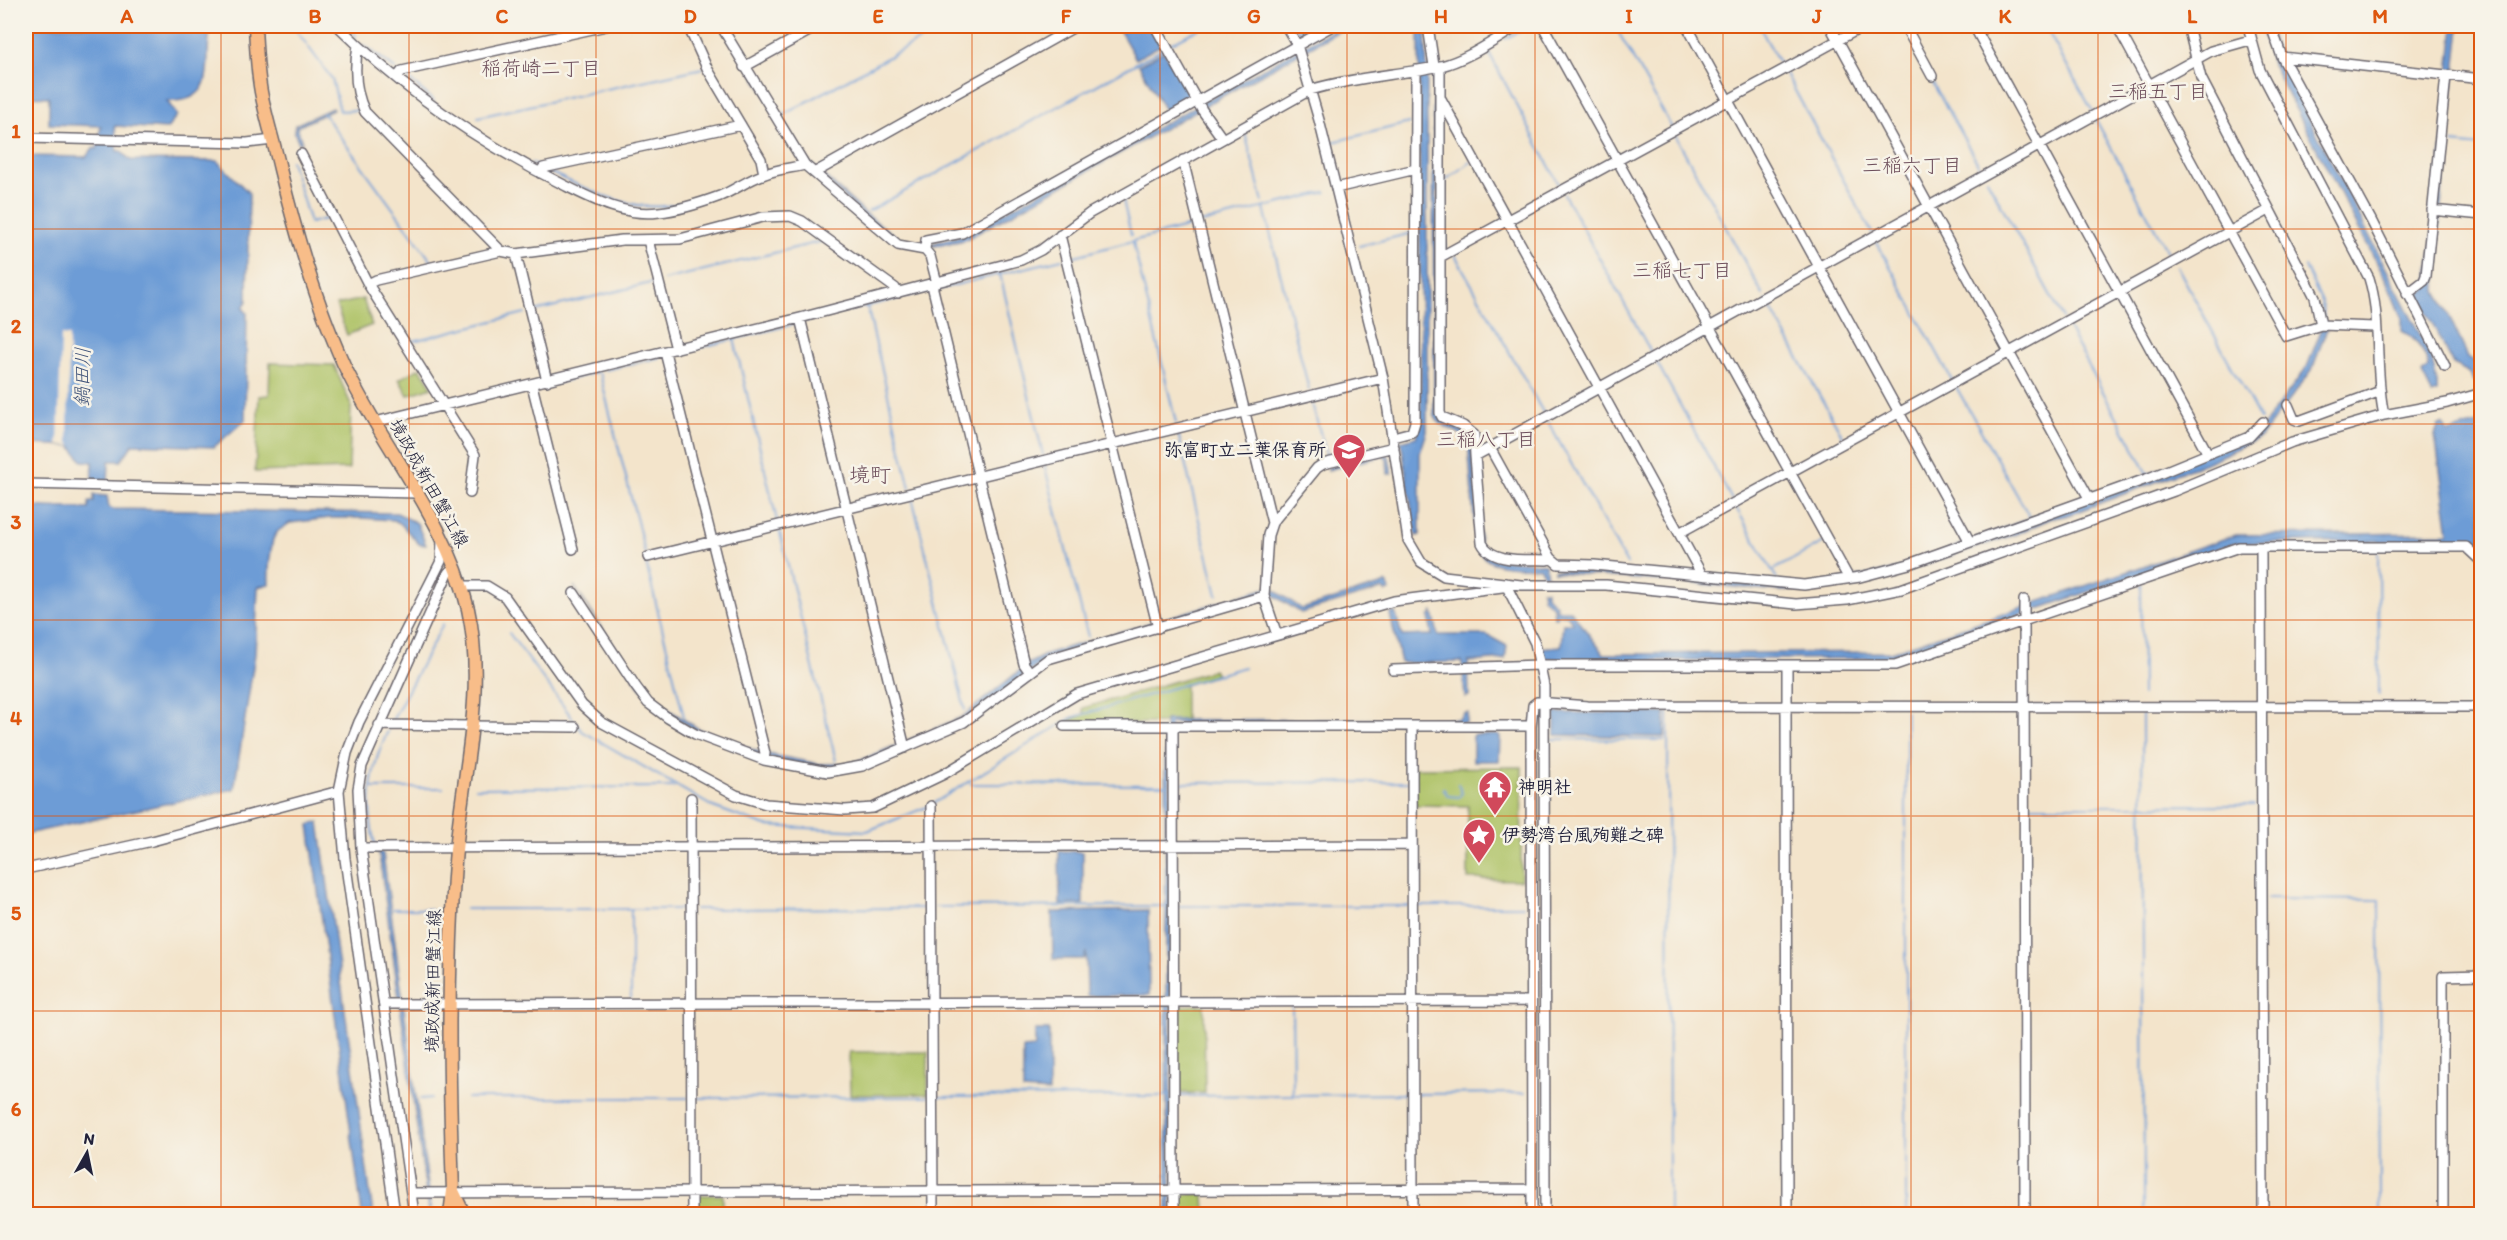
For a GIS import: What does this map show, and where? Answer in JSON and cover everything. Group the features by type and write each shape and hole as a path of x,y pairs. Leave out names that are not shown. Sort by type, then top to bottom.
{"main road":[{"name":"境政成新田蟹江線","path":"255,26 261,91 306,265 344,364 442,540 468,609 477,670 473,726 456,847 448,1004 453,1191 450,1215"},
{"name":"境政成新田蟹江線","path":"453,1191 464,1215"}],"street":[{"path":"338,26 358,45 445,115 497,150 540,173 617,208 657,213 720,196 764,174 805,165"},
{"path":"398,76 402,71 606,26"},
{"path":"688,26 707,68 761,159 764,174"},
{"path":"721,26 805,165 817,171 898,245 925,247 962,233 1199,105 1298,50 1332,26"},
{"path":"746,66 818,26"},
{"path":"817,171 1076,26"},
{"path":"1155,26 1199,105 1222,138"},
{"path":"1286,26 1298,50 1310,90 1383,378 1408,540 1413,553 1430,570 1444,576 1506,585"},
{"path":"1428,26 1441,99 1440,413 1442,417 1463,426 1474,435 1482,543 1485,550 1497,557 1547,560 1551,558"},
{"path":"375,422 665,352 1021,261 1090,213 1310,90 1333,83 1435,66 1460,59 1500,30 1520,26"},
{"path":"1543,26 1848,577"},
{"path":"1687,26 1970,542"},
{"path":"1830,26 2090,500"},
{"path":"1440,257 1864,26"},
{"path":"1905,26 1932,76"},
{"path":"1974,26 2208,454"},
{"path":"2117,26 2286,336 2321,325 2375,327"},
{"path":"2188,26 2195,61 2269,210 2316,297 2321,325"},
{"path":"2248,26 2250,40 2273,96 2369,278 2373,290 2378,393 2384,415"},
{"path":"2271,26 2282,57 2371,220 2445,366"},
{"path":"1475,456 2211,51 2250,40"},
{"path":"358,45 356,78 359,100 365,112 501,251"},
{"path":"2282,57 2481,79"},
{"path":"1277,635 1264,593 1268,535 1272,523 1317,468 1323,464 1393,442 1412,432 1416,422 1418,69"},
{"path":"2407,294 2424,281 2446,75"},
{"path":"1441,99 1702,575"},
{"path":"540,173 543,168 741,125"},
{"path":"26,138 119,138 247,143 273,140"},
{"path":"301,154 368,284 476,455 470,493"},
{"path":"1183,160 1272,523"},
{"path":"1336,188 1416,169"},
{"path":"1679,533 2269,210"},
{"path":"2433,210 2481,214"},
{"path":"368,284 376,280 501,251 516,254 622,240 680,239 763,217 790,216 802,221 898,293"},
{"path":"1060,235 1157,625"},
{"path":"648,240 676,349"},
{"path":"925,247 930,256 977,475 1027,669"},
{"path":"516,254 547,381"},
{"path":"800,318 844,508 904,745"},
{"path":"665,352 764,757"},
{"path":"648,557 1111,442 1383,378"},
{"path":"532,384 573,549"},
{"path":"2288,405 2294,419 2299,421 2378,393"},
{"path":"461,586 487,586 505,597 582,705 601,722 736,795 766,804 802,808 845,810 873,808 944,774 1077,694 1394,602 1426,595 1506,585 1606,585 1796,604 1876,595 1901,589 2174,491 2292,442 2384,415 2447,403 2481,393"},
{"path":"1490,448 1551,558 1558,564 1594,565 1804,585 1860,577 1909,564 2053,511 2090,500 2249,437 2263,422"},
{"path":"26,484 416,493"},
{"path":"394,1215 345,859 339,791 347,753 359,722 432,581 441,561 442,540"},
{"path":"2261,547 2263,1215"},
{"path":"1393,670 1465,668 1539,662 1787,667 1895,665 2234,549 2466,547 2481,562"},
{"path":"414,1215 389,1004 361,848 358,789 362,766 379,725 448,573 454,567"},
{"path":"1506,585 1535,643 1544,702 1545,1215"},
{"path":"574,593 648,703 695,734 764,757 828,772 862,766 904,745 964,722 1027,669 1048,659 1264,593"},
{"path":"2024,600 2025,1215"},
{"path":"1787,667 1788,1215"},
{"path":"1532,1215 1531,726 1533,705 1544,702 1588,706 2023,704 2481,707"},
{"path":"379,725 575,727"},
{"path":"1064,726 1531,726"},
{"path":"1169,726 1169,845 1173,906 1170,1001 1173,1095 1170,1189 1174,1215"},
{"path":"1412,726 1413,1215"},
{"path":"26,869 152,841 339,791"},
{"path":"691,798 693,1215"},
{"path":"932,806 933,1215"},
{"path":"361,848 1412,845"},
{"path":"2443,1215 2442,976 2481,975"},
{"path":"389,1004 1531,1001"},
{"path":"411,1193 453,1191 1532,1189"}],"green space":[{"path":"363,299 372,325 347,335 336,305"},
{"path":"270,363 334,365 351,405 349,469 255,472 259,396 269,395"},
{"path":"420,368 432,387 408,395 399,379"},
{"path":"1214,670 1217,675 1185,685 1185,720 1165,720 1165,723 1062,724 1084,714 1083,708"},
{"name":"神明社","path":"1522,767 1521,880 1468,879 1468,806 1415,805 1415,768"},
{"path":"1204,1005 1205,1093 1177,1093 1176,1006"},
{"path":"849,1052 928,1052 928,1094 850,1095"},
{"path":"1177,1194 1204,1194 1205,1214 1177,1214"},
{"path":"698,1195 723,1195 723,1214 695,1214"}],"water":[{"name":"鍋田川","path":"26,26 211,26 208,65 203,87 196,95 184,100 167,101 177,115 167,129 115,126 117,151 121,151 130,160 217,161 249,193 247,301 243,308 247,313 245,420 214,447 133,444 121,461 109,461 108,484 92,483 93,462 82,461 71,446 26,444 26,156 86,157 93,148 97,149 101,126 49,124 49,97 26,96"},
{"path":"724,26 728,26 808,161 865,213 904,242 927,245 963,235 1340,26 1348,26 965,240 929,247 901,244 862,214 805,161"},
{"path":"1117,26 1150,26 1161,45 1136,59"},
{"path":"1294,26 1313,26 1316,32 1300,40"},
{"path":"1419,26 1425,26 1427,71 1427,432 1420,453 1420,535 1416,536 1401,441 1416,437 1421,423"},
{"path":"2260,26 2269,26 2280,62 2431,356 2437,392 2432,394 2422,374 2428,368 2423,352 2416,342 2402,331 2402,319 2387,282 2272,64"},
{"path":"2454,26 2460,26 2440,215 2437,290 2468,357 2481,366 2481,379 2473,381 2470,373 2453,364 2419,297 2420,293 2427,289"},
{"path":"1164,51 1191,98 1166,112 1139,65"},
{"path":"1433,78 1437,78 1437,413 1471,437 1481,550 1494,559 1545,564 1547,576 1543,575 1541,568 1503,566 1486,559 1480,553 1476,545 1468,443 1460,434 1440,423 1434,414"},
{"path":"332,108 333,110 297,127 302,143 299,143 294,131 295,125"},
{"path":"2322,328 2327,328 2312,370 2260,438 2208,462 2066,516 2052,518 2014,535 1896,574 1864,583 1781,591 1554,572 1554,570 1584,571 1785,588 1806,587 1893,570 2258,432 2307,367"},
{"path":"2481,423 2481,552 2471,541 2451,540 2234,543 1892,658 1575,661 1539,657 1539,648 1561,646 1563,623 1573,623 1567,615 1558,614 1557,618 1554,618 1553,607 1543,598 1542,590 1546,590 1546,595 1556,605 1556,610 1570,610 1604,654 1891,652 2235,535 2449,533 2435,435 2439,425 2443,424 2448,432"},
{"path":"1384,453 1389,456 1392,474 1388,474 1387,459 1383,456 1328,470 1328,467"},
{"path":"94,495 107,496 109,507 113,509 397,513 417,523 426,545 419,544 400,523 393,520 330,518 290,523 278,531 273,539 271,550 269,584 258,587 255,654 234,789 26,834 26,506 89,509 89,502 94,502"},
{"path":"1387,583 1390,591 1386,592 1382,589 1301,613 1269,592 1049,657 973,714 865,762 830,769 767,758 696,731 658,706 639,686 574,586 640,684 654,700 699,729 762,753 819,764 847,764 864,759 962,717 1028,664 1049,653 1270,587 1302,609"},
{"path":"1395,612 1402,636 1432,635 1429,617 1433,612 1438,635 1487,635 1507,646 1505,659 1468,662 1469,696 1465,697 1462,662 1401,663 1390,614"},
{"path":"1464,713 1468,713 1466,723 1170,723 1171,1214 1167,1214 1165,720 1459,719"},
{"path":"1555,713 1665,713 1665,737 1555,735"},
{"path":"1473,735 1500,735 1499,761 1473,761"},
{"path":"319,822 373,1214 362,1214 309,825"},
{"path":"373,844 383,854 432,1214 429,1214 379,854"},
{"path":"1059,851 1083,852 1083,904 1060,905"},
{"path":"1148,910 1149,995 1087,996 1086,952 1084,959 1053,959 1052,912"},
{"path":"1035,1030 1049,1030 1049,1092 1023,1090 1023,1048 1035,1047"}],"pier":[{"path":"61,335 69,336 68,440 71,446 58,445"}],"waterway":[{"path":"293,26 332,79 340,111 359,110"},
{"path":"352,26 356,37"},
{"path":"783,115 945,26"},
{"path":"1170,44 1204,26"},
{"path":"1505,39 1530,26"},
{"path":"1615,26 1672,128"},
{"path":"1759,26 1781,66"},
{"path":"2045,26 2093,112"},
{"path":"364,45 395,69"},
{"path":"869,211 1162,49"},
{"path":"1487,49 1561,188"},
{"path":"478,117 703,68"},
{"path":"1785,72 1872,233"},
{"path":"404,75 434,101"},
{"path":"1930,78 1983,173"},
{"path":"323,113 432,262"},
{"path":"2096,120 2171,258"},
{"path":"1329,143 1409,123"},
{"path":"1245,133 1263,202"},
{"path":"1674,133 1763,295"},
{"path":"2452,143 2482,146"},
{"path":"291,161 310,223 329,218"},
{"path":"1444,199 1445,180 1471,162"},
{"path":"531,163 537,166"},
{"path":"549,172 600,194 641,206 683,203 736,183"},
{"path":"1987,179 2063,318"},
{"path":"1201,223 1326,192"},
{"path":"1564,194 1652,354"},
{"path":"1123,200 1131,235"},
{"path":"1264,208 1309,390"},
{"path":"1444,223 1445,250"},
{"path":"1071,257 1194,225"},
{"path":"1359,246 1412,233"},
{"path":"1875,239 1952,380"},
{"path":"664,280 823,241"},
{"path":"1133,242 1176,423"},
{"path":"1455,255 1544,414"},
{"path":"939,289 1062,259"},
{"path":"2177,266 2260,419"},
{"path":"2305,267 2322,302 2324,321"},
{"path":"1000,274 1043,455"},
{"path":"535,311 655,282"},
{"path":"806,321 928,291"},
{"path":"1766,300 1843,437"},
{"path":"867,306 910,488"},
{"path":"413,341 525,313"},
{"path":"674,354 794,324"},
{"path":"2067,326 2148,474"},
{"path":"734,339 777,521"},
{"path":"605,370 661,357"},
{"path":"1655,359 1732,500"},
{"path":"541,387 597,372"},
{"path":"600,374 645,553"},
{"path":"1955,385 2029,516"},
{"path":"1311,400 1327,457"},
{"path":"1547,420 1627,564"},
{"path":"1178,433 1217,595"},
{"path":"1044,463 1088,637"},
{"path":"912,497 965,710"},
{"path":"1735,506 1777,579"},
{"path":"779,529 836,761"},
{"path":"1772,571 1824,542"},
{"path":"2378,552 2379,695"},
{"path":"646,563 684,717"},
{"path":"2141,585 2142,695"},
{"path":"392,721 443,624"},
{"path":"509,633 582,731 713,807 766,826 867,831 929,806"},
{"path":"934,803 1071,718 1244,667"},
{"path":"1906,711 1906,1214"},
{"path":"1668,712 1669,1214"},
{"path":"2142,712 2144,1214"},
{"path":"375,845 370,815 371,786 377,758 388,731"},
{"path":"1552,739 1665,740"},
{"path":"1176,783 1409,782"},
{"path":"971,784 1166,785"},
{"path":"1443,788 1448,796 1459,797 1462,793 1458,784"},
{"path":"475,788 674,787"},
{"path":"371,788 443,788"},
{"path":"2029,806 2254,805"},
{"path":"2267,899 2379,900 2380,1214"},
{"path":"935,907 1169,906"},
{"path":"1175,906 1409,906"},
{"path":"1415,906 1523,906"},
{"path":"695,909 929,908"},
{"path":"393,909 431,909"},
{"path":"466,909 689,909"},
{"path":"631,909 631,998"},
{"path":"1292,1005 1293,1094"},
{"path":"1417,1094 1525,1093"},
{"path":"1177,1096 1411,1094"},
{"path":"934,1097 1168,1096"},
{"path":"694,1098 928,1097"},
{"path":"421,1099 431,1098"},
{"path":"467,1098 688,1098"}],"place":[{"name":"弥富町立二葉保育所","path":"1349,479"},
{"name":"神明社","path":"1495,816"},
{"name":"伊勢湾台風殉難之碑","path":"1479,864"}],"district":[{"name":"稲荷崎二丁目","path":"541,68"},
{"name":"三稲五丁目","path":"2158,91"},
{"name":"三稲六丁目","path":"1912,165"},
{"name":"三稲七丁目","path":"1682,270"},
{"name":"三稲八丁目","path":"1486,439"},
{"name":"境町","path":"870,474"}]}
